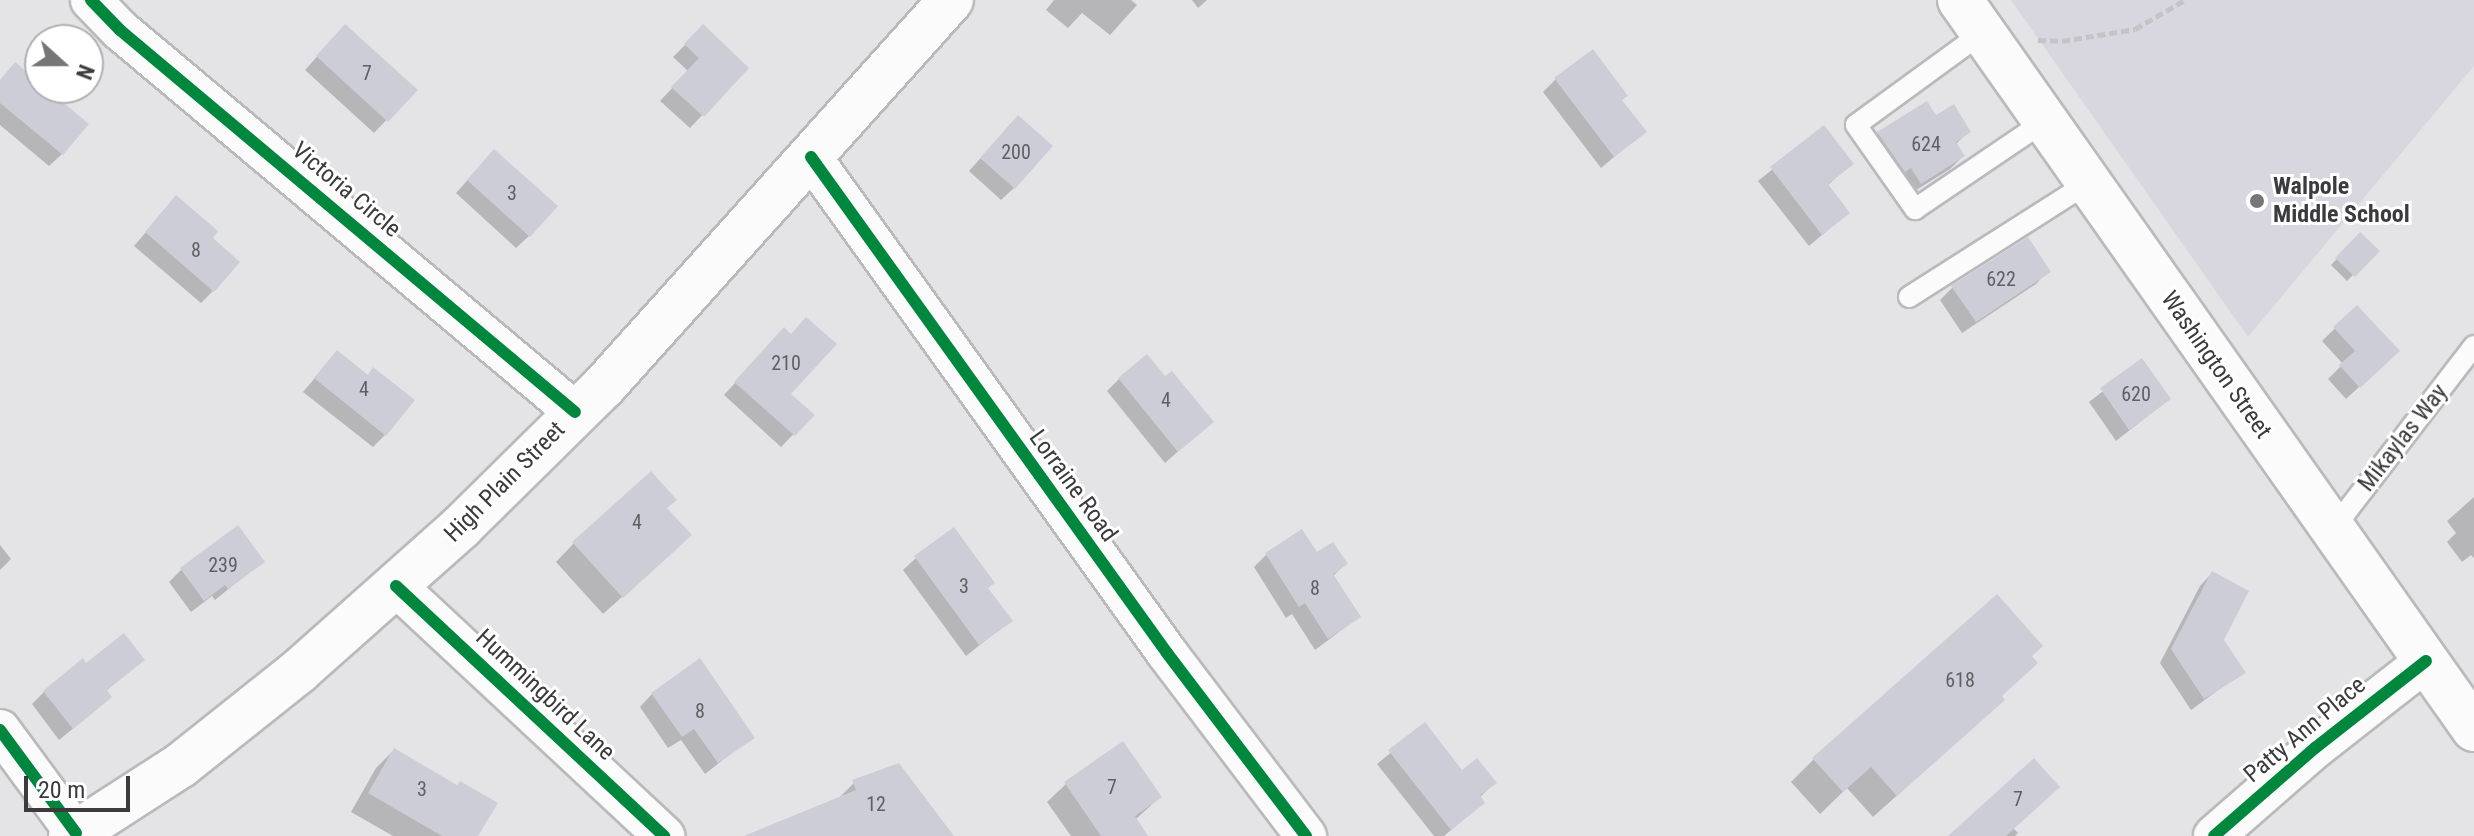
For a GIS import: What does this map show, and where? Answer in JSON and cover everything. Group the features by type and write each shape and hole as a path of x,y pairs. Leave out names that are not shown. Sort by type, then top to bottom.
{"main road":[{"name":"High Plain Street","path":"73,834 181,765 299,671 461,527 604,386 951,0"},
{"name":"Washington Street","path":"1970,10 2088,183 2474,729"}],"street":[{"name":"Victoria Circle","path":"91,0 120,30 575,412"},
{"name":"Lorraine Road","path":"811,157 1157,641 1306,836"},
{"name":"Hummingbird Lane","path":"396,586 664,836"},
{"name":"Patty Ann Place","path":"2214,836 2315,748 2426,661"},
{"path":"0,730 73,834"}],"lane":[{"path":"1970,10 1856,125 1915,209 2045,121"},
{"path":"1909,297 2088,183"},
{"name":"Mikaylas Way","path":"2333,529 2474,346"}],"path":[{"path":"2029,39 2062,41 2135,29 2185,0"}],"shaded area":[{"name":"Walpole Middle School","path":"2011,0 2474,0 2474,66 2248,337"}],"building":[{"path":"345,24 418,90 388,122 316,56"},
{"path":"703,24 749,68 704,117 671,87 699,58 684,44"},
{"path":"1593,49 1628,96 1622,100 1647,132 1614,157 1554,78"},
{"path":"15,62 24,70 24,104 65,104 89,124 63,155 0,103 0,80"},
{"path":"1927,101 1936,115 1954,104 1971,132 1956,142 1965,156 1921,184 1911,168 1905,172 1877,132"},
{"path":"1018,115 1053,146 1015,189 980,158"},
{"path":"1824,125 1854,164 1828,184 1850,213 1822,235 1770,167"},
{"path":"494,149 558,206 530,237 467,180"},
{"path":"176,195 218,231 213,238 240,262 214,292 145,232"},
{"path":"2360,232 2380,251 2355,277 2335,258"},
{"path":"2028,237 2051,272 1976,322 1951,286"},
{"path":"2357,305 2400,351 2360,388 2339,365 2355,351 2333,327"},
{"path":"806,317 837,344 791,394 815,415 795,436 734,382 784,327 791,334"},
{"path":"337,350 368,375 373,367 415,400 386,436 314,378"},
{"path":"1147,354 1165,376 1172,371 1214,422 1178,452 1118,378"},
{"path":"2142,358 2171,399 2129,430 2100,388"},
{"path":"651,471 677,500 667,508 692,535 623,598 572,542"},
{"path":"238,525 265,562 228,589 225,585 204,601 180,568"},
{"path":"954,527 995,583 988,588 1013,621 979,645 914,556"},
{"path":"1302,529 1317,552 1333,542 1348,564 1333,574 1361,617 1328,639 1305,603 1299,607 1265,553"},
{"path":"2212,571 2249,591 2224,640 2246,673 2204,699 2171,649"},
{"path":"1997,594 2043,646 2032,656 2038,663 2002,696 2005,700 1897,796 1871,767 1843,792 1812,758"},
{"path":"124,633 145,660 107,690 112,697 73,729 43,691 83,658 86,663"},
{"path":"700,658 755,738 718,763 694,729 682,737 651,693"},
{"path":"1425,722 1462,770 1477,758 1497,783 1480,795 1485,803 1451,830 1388,750"},
{"path":"1123,741 1162,797 1135,816 1148,836 1101,836 1064,782"},
{"path":"394,748 457,785 460,781 498,803 478,836 442,836 368,793"},
{"path":"2034,758 2060,787 2006,836 1948,836"},
{"path":"899,763 954,836 744,836 856,790 852,780"}],"cycle path":[{"path":"91,0 120,30 575,412"},
{"path":"811,157 1167,653 1306,836"},
{"path":"396,586 664,836"},
{"path":"2214,836 2315,748 2426,661"},
{"path":"0,730 76,833"}],"place":[{"name":"Walpole Middle School","path":"2257,201"}]}
